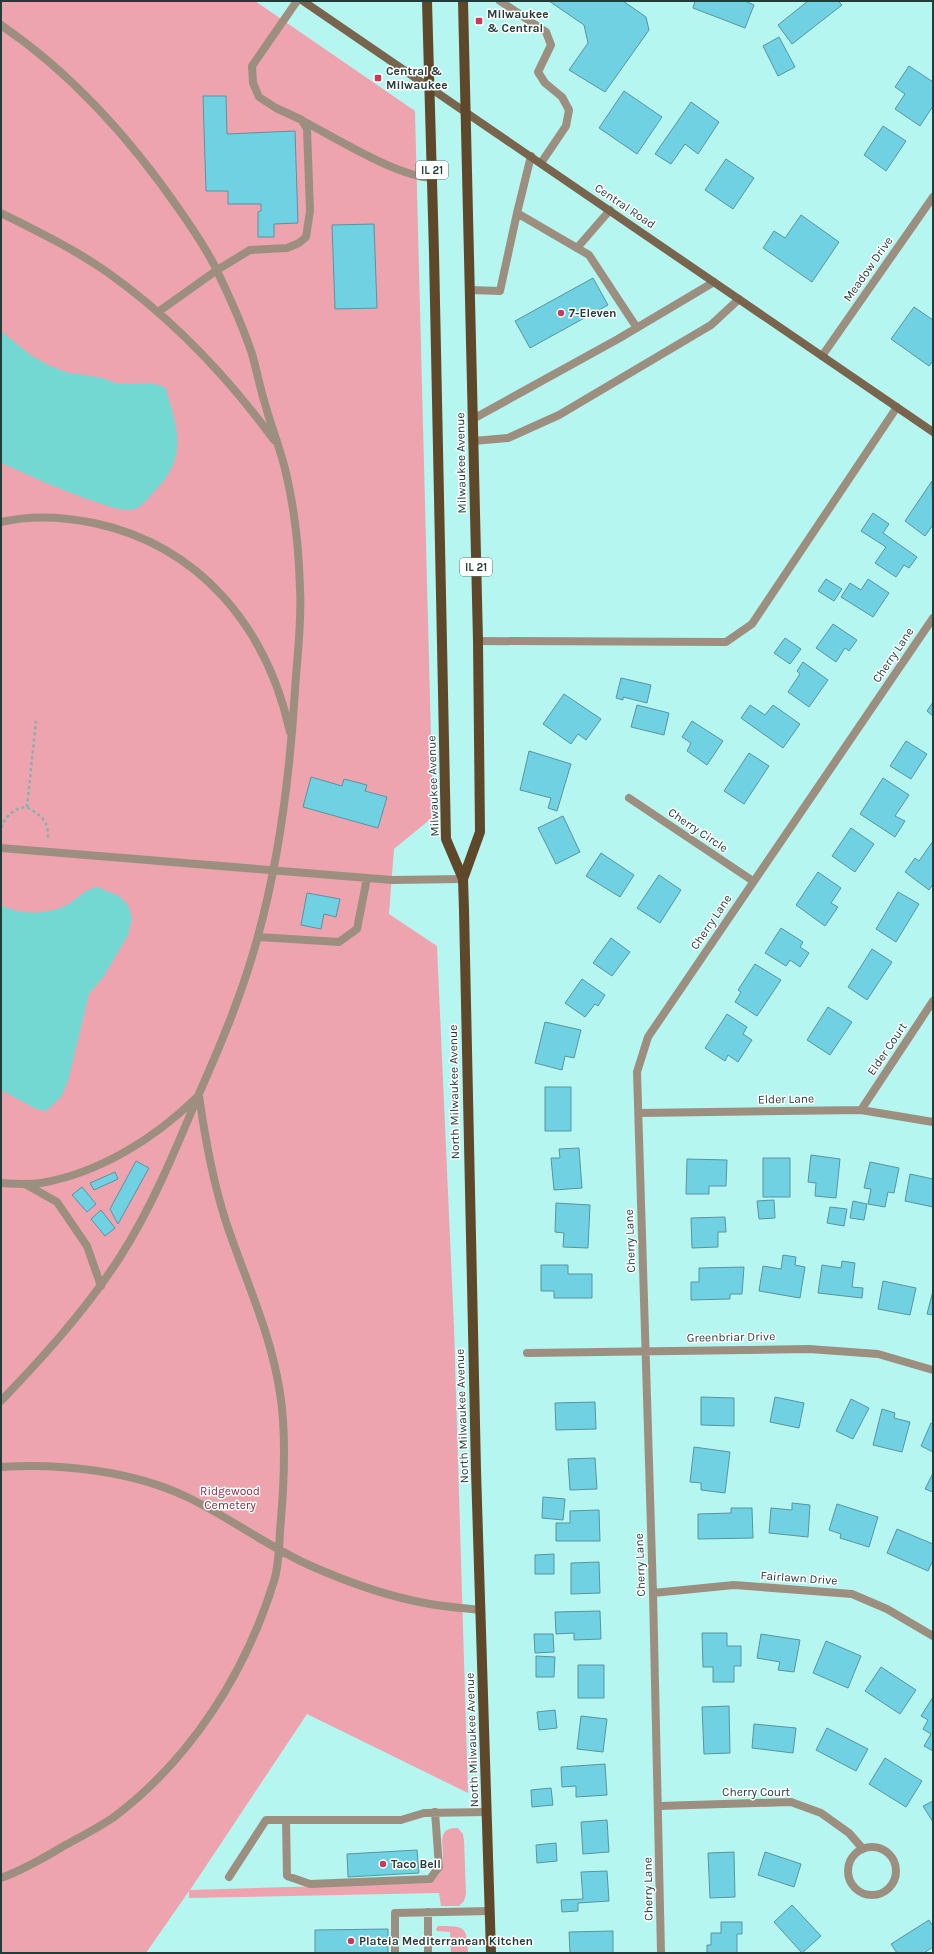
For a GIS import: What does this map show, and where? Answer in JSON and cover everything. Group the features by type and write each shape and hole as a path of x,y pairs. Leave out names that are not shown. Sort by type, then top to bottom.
{"main road":[{"name":"Central Road","path":"303,1 933,432"},
{"name":"Milwaukee Avenue","path":"427,1 446,839 463,879"},
{"name":"Milwaukee Avenue","path":"463,1 478,641 480,832 463,879"},
{"name":"North Milwaukee Avenue","path":"463,879 491,1953"}],"street":[{"path":"297,1 252,66 254,82 259,97 276,108 390,166 422,178 432,178"},
{"path":"500,1 546,32 551,45 538,72 545,83 562,97 569,110 566,126 541,163"},
{"path":"1,25 24,40 67,79 110,122 143,160 171,198 217,270 252,354 277,445 286,471 291,501 300,589 300,628 292,742 284,809 273,871 258,937 236,1007 159,1186 121,1257 101,1286 49,1351 1,1401"},
{"path":"158,312 217,270 250,250 287,248 299,243 306,237 310,211 307,128 302,120"},
{"path":"470,290 500,291 531,156"},
{"name":"Meadow Drive","path":"822,356 933,197"},
{"path":"576,248 610,210"},
{"path":"1,213 65,247 106,272 158,312 232,388 277,445"},
{"path":"518,213 589,255 637,328"},
{"path":"1,218 11,218"},
{"path":"473,419 637,328 714,282"},
{"path":"473,441 508,438 559,415 710,325 739,299"},
{"path":"478,641 726,642 752,624 897,407"},
{"path":"1,522 56,518 103,525 130,533 156,544 178,556 200,573 231,605 259,647 272,674 284,707 292,742"},
{"name":"Cherry Lane","path":"661,1953 659,1806 637,1072 648,1037 753,881 932,622"},
{"name":"Cherry Circle","path":"629,798 753,881"},
{"path":"1,848 392,880 463,879"},
{"path":"258,937 339,942 357,929 367,878"},
{"name":"Elder Court","path":"861,1110 933,1001"},
{"path":"1,1183 39,1183 64,1178 89,1169 152,1136 168,1124 198,1096"},
{"path":"1,1878 37,1862 112,1818 134,1801 173,1763 207,1720 221,1699 239,1665 275,1579 279,1549 283,1466 280,1394 266,1332 225,1220 204,1131 198,1096"},
{"name":"Elder Lane","path":"639,1113 861,1110 933,1122"},
{"path":"24,1183 57,1202 87,1246 101,1286"},
{"name":"Greenbriar Drive","path":"527,1353 809,1348 878,1354 933,1370"},
{"path":"1,1467 34,1465 71,1468 108,1474 163,1487 188,1498 308,1564 346,1580 431,1605 481,1610"},
{"name":"Fairlawn Drive","path":"653,1593 734,1585 852,1594 887,1609 933,1636"},
{"name":"Cherry Court","path":"659,1806 791,1802 821,1813 849,1833 863,1849"},
{"path":"286,1820 287,1876 310,1884 430,1879 439,1867 435,1812"},
{"path":"230,1877 266,1820 401,1820 424,1813 487,1812"},
{"path":"878,1848 891,1856 895,1863 896,1871 891,1886 878,1894 862,1892 851,1882 849,1874 851,1859 863,1849 878,1848"},
{"path":"428,1912 428,1953"},
{"path":"395,1953 395,1913 490,1912"}],"path":[{"path":"27,807 36,721"},
{"path":"1,828 4,821 17,808 27,807 44,818 48,825 49,852"}],"green space":[{"name":"Ridgewood Cemetery","path":"1,1 255,1 415,111 433,817 394,849 389,914 437,946 454,1327 468,1793 307,1714 190,1890 428,1883 437,1876 442,1868 442,1841 444,1834 448,1829 458,1828 463,1834 464,1840 466,1894 464,1901 459,1906 441,1906 439,1893 189,1898 189,1891 146,1953 1,1953"},
{"path":"438,1926 454,1926 463,1929 467,1937 468,1953 451,1953 450,1932 437,1931 436,1929"}],"water":[{"path":"1,331 29,354 46,364 65,372 102,378 118,384 150,383 165,387 174,417 177,443 176,455 172,467 164,480 148,499 133,510 110,507 61,489 1,463"},
{"path":"97,887 119,896 128,905 132,918 128,935 104,976 89,994 68,1081 61,1097 46,1111 36,1109 1,1090 1,905 17,911 36,913 45,912 63,907 86,892"}],"building":[{"path":"549,1 623,1 646,17 649,30 605,92 569,70 588,43 584,25"},
{"path":"695,1 745,1 754,5 745,28 693,8"},
{"path":"808,1 838,1 842,5 792,44 778,25"},
{"path":"779,37 795,67 778,76 763,46"},
{"path":"909,66 933,82 933,106 920,126 895,109 905,94 895,87"},
{"path":"624,91 662,117 637,154 599,128"},
{"path":"203,96 226,96 227,134 295,131 298,223 274,224 274,237 258,237 258,212 261,211 261,204 228,204 228,191 206,191"},
{"path":"691,102 719,122 698,154 685,144 671,164 655,154"},
{"path":"883,126 906,141 886,171 864,155"},
{"path":"726,159 754,178 733,209 705,190"},
{"path":"801,215 839,242 812,282 763,248 774,231 785,238"},
{"path":"374,224 377,308 335,309 332,225"},
{"name":"7-Eleven","path":"593,278 608,305 530,348 515,321"},
{"path":"914,307 933,320 933,361 929,366 891,339"},
{"path":"932,481 933,525 925,536 905,521"},
{"path":"873,513 889,524 883,533 917,557 909,568 904,565 896,577 875,563 886,547 861,531"},
{"path":"826,579 842,589 834,601 818,591"},
{"path":"868,579 889,593 873,617 841,597 850,583 861,590"},
{"path":"833,624 857,640 849,651 845,648 836,662 816,648"},
{"path":"785,638 801,649 790,664 774,653"},
{"path":"803,662 828,680 809,707 788,692 800,674 797,671"},
{"path":"621,678 651,685 647,703 623,697 623,700 616,698"},
{"path":"564,694 601,719 586,740 578,734 571,744 543,724"},
{"path":"933,702 933,716 927,711"},
{"path":"637,705 669,713 664,735 631,727"},
{"path":"750,705 765,715 773,705 800,724 783,748 741,718"},
{"path":"692,721 723,741 707,765 687,751 691,743 682,737"},
{"path":"906,741 927,754 911,779 890,766"},
{"path":"529,751 571,764 557,811 548,808 551,798 520,790"},
{"path":"749,753 769,766 744,804 724,791"},
{"path":"311,777 342,786 344,779 367,785 365,791 387,797 378,828 303,807"},
{"path":"883,778 909,795 895,816 905,821 895,837 860,814"},
{"path":"563,816 580,852 556,864 538,828"},
{"path":"851,828 874,844 855,872 832,856"},
{"path":"933,841 933,884 929,890 905,872 915,858 919,861"},
{"path":"601,853 634,875 620,897 586,876"},
{"path":"818,872 841,888 831,903 838,907 825,926 796,905"},
{"path":"659,875 681,890 660,923 637,908"},
{"path":"898,892 919,904 896,942 876,929"},
{"path":"307,893 340,899 336,917 324,914 321,929 301,925"},
{"path":"781,928 803,942 800,947 809,953 800,967 790,960 786,966 765,953"},
{"path":"611,938 630,952 612,976 593,963"},
{"path":"872,949 892,962 867,1000 848,987"},
{"path":"755,964 781,980 757,1016 735,1002 741,992 738,990"},
{"path":"582,979 605,995 598,1006 595,1004 585,1017 565,1003"},
{"path":"828,1007 852,1022 830,1055 807,1040"},
{"path":"727,1014 747,1027 743,1034 752,1040 738,1062 728,1055 725,1061 705,1048"},
{"path":"545,1022 581,1030 574,1058 565,1056 562,1070 535,1063"},
{"path":"545,1087 571,1087 571,1131 545,1131"},
{"path":"579,1148 582,1188 554,1190 551,1158 560,1158 559,1149"},
{"path":"811,1155 840,1159 836,1198 815,1196 816,1183 808,1182"},
{"path":"763,1158 790,1158 790,1197 763,1197"},
{"path":"687,1159 727,1160 726,1186 709,1186 709,1194 686,1194"},
{"path":"136,1161 149,1168 118,1224 110,1209"},
{"path":"870,1162 899,1168 894,1193 888,1192 885,1207 868,1204 871,1189 864,1188"},
{"path":"115,1172 118,1179 94,1190 90,1183"},
{"path":"910,1174 933,1179 933,1207 905,1201"},
{"path":"82,1187 96,1204 87,1212 72,1195"},
{"path":"774,1200 775,1218 759,1219 757,1201"},
{"path":"853,1201 867,1204 864,1220 850,1218"},
{"path":"556,1203 590,1205 588,1248 563,1247 564,1233 555,1232"},
{"path":"830,1207 847,1209 844,1226 827,1223"},
{"path":"101,1210 115,1228 105,1236 91,1219"},
{"path":"725,1217 726,1232 718,1232 718,1247 692,1248 691,1218"},
{"path":"783,1255 796,1257 795,1265 805,1267 800,1298 759,1291 763,1266 781,1269"},
{"path":"842,1261 855,1263 852,1287 863,1288 862,1298 818,1293 822,1265 841,1268"},
{"path":"541,1265 568,1265 568,1274 592,1274 592,1298 554,1298 554,1291 541,1291"},
{"path":"744,1267 742,1294 730,1294 730,1299 691,1300 691,1282 699,1282 699,1268"},
{"path":"883,1281 916,1288 910,1315 878,1309"},
{"path":"933,1291 933,1315 927,1314"},
{"path":"701,1397 734,1398 734,1426 701,1425"},
{"path":"775,1397 804,1403 799,1428 770,1422"},
{"path":"851,1399 869,1408 853,1439 836,1431"},
{"path":"595,1402 596,1429 556,1430 555,1403"},
{"path":"882,1409 895,1413 894,1418 910,1422 902,1452 873,1445"},
{"path":"931,1423 933,1424 933,1452 921,1446"},
{"path":"694,1447 730,1452 725,1493 701,1490 701,1483 690,1482"},
{"path":"595,1458 597,1489 570,1490 568,1459"},
{"path":"933,1473 933,1492 925,1489"},
{"path":"543,1497 565,1499 563,1520 542,1518"},
{"path":"792,1503 810,1505 808,1537 769,1533 771,1508 792,1510"},
{"path":"837,1504 878,1517 869,1547 840,1538 841,1534 829,1530"},
{"path":"731,1508 752,1508 753,1538 698,1539 698,1514 731,1513"},
{"path":"599,1510 600,1541 556,1541 556,1523 570,1523 570,1511"},
{"path":"897,1529 933,1544 933,1560 928,1571 887,1553"},
{"path":"554,1554 554,1574 535,1574 535,1555"},
{"path":"599,1562 600,1593 571,1594 571,1563"},
{"path":"600,1611 601,1639 574,1640 574,1633 556,1634 555,1612"},
{"path":"702,1633 727,1633 727,1646 741,1646 741,1666 734,1666 734,1682 713,1682 713,1667 703,1667"},
{"path":"534,1634 553,1634 554,1652 535,1653"},
{"path":"761,1634 800,1640 794,1672 778,1670 780,1662 757,1658"},
{"path":"826,1641 861,1656 848,1688 813,1673"},
{"path":"536,1656 555,1657 554,1677 536,1677"},
{"path":"578,1665 604,1665 604,1698 578,1698"},
{"path":"881,1667 916,1690 900,1714 865,1691"},
{"path":"933,1697 933,1751 924,1746 931,1734 923,1729 928,1720 921,1716"},
{"path":"729,1706 730,1753 704,1754 702,1707"},
{"path":"555,1710 557,1728 539,1730 537,1712"},
{"path":"581,1716 607,1719 603,1752 577,1749"},
{"path":"754,1724 796,1728 793,1753 752,1748"},
{"path":"827,1728 868,1749 856,1771 816,1750"},
{"path":"885,1758 922,1781 906,1807 869,1784"},
{"path":"605,1764 607,1795 576,1797 576,1786 562,1787 561,1767"},
{"path":"551,1788 553,1805 532,1807 531,1790"},
{"path":"933,1801 933,1822 923,1806"},
{"path":"607,1820 609,1852 583,1854 581,1822"},
{"path":"556,1843 557,1861 537,1863 536,1845"},
{"name":"Taco Bell","path":"417,1850 419,1873 348,1877 347,1854"},
{"path":"734,1852 735,1897 710,1898 708,1853"},
{"path":"765,1852 801,1864 794,1887 758,1875"},
{"path":"607,1871 609,1901 578,1903 578,1911 562,1912 561,1900 583,1899 581,1872"},
{"path":"792,1905 821,1936 802,1953 774,1922"},
{"path":"929,1920 933,1926 933,1947 924,1953 897,1953 891,1944"},
{"path":"721,1922 742,1922 742,1934 737,1934 737,1953 707,1953 707,1945 711,1945 711,1933 721,1933"},
{"name":"Plateia Mediterranean Kitchen","path":"388,1929 388,1953 315,1953 315,1930"},
{"path":"613,1931 613,1953 570,1953 569,1932"}],"place":[{"name":"Milwaukee & Central","path":"479,21"},
{"name":"Central & Milwaukee","path":"378,78"},
{"name":"7-Eleven","path":"561,313"},
{"name":"Taco Bell","path":"383,1864"},
{"name":"Plateia Mediterranean Kitchen","path":"351,1941"}]}
